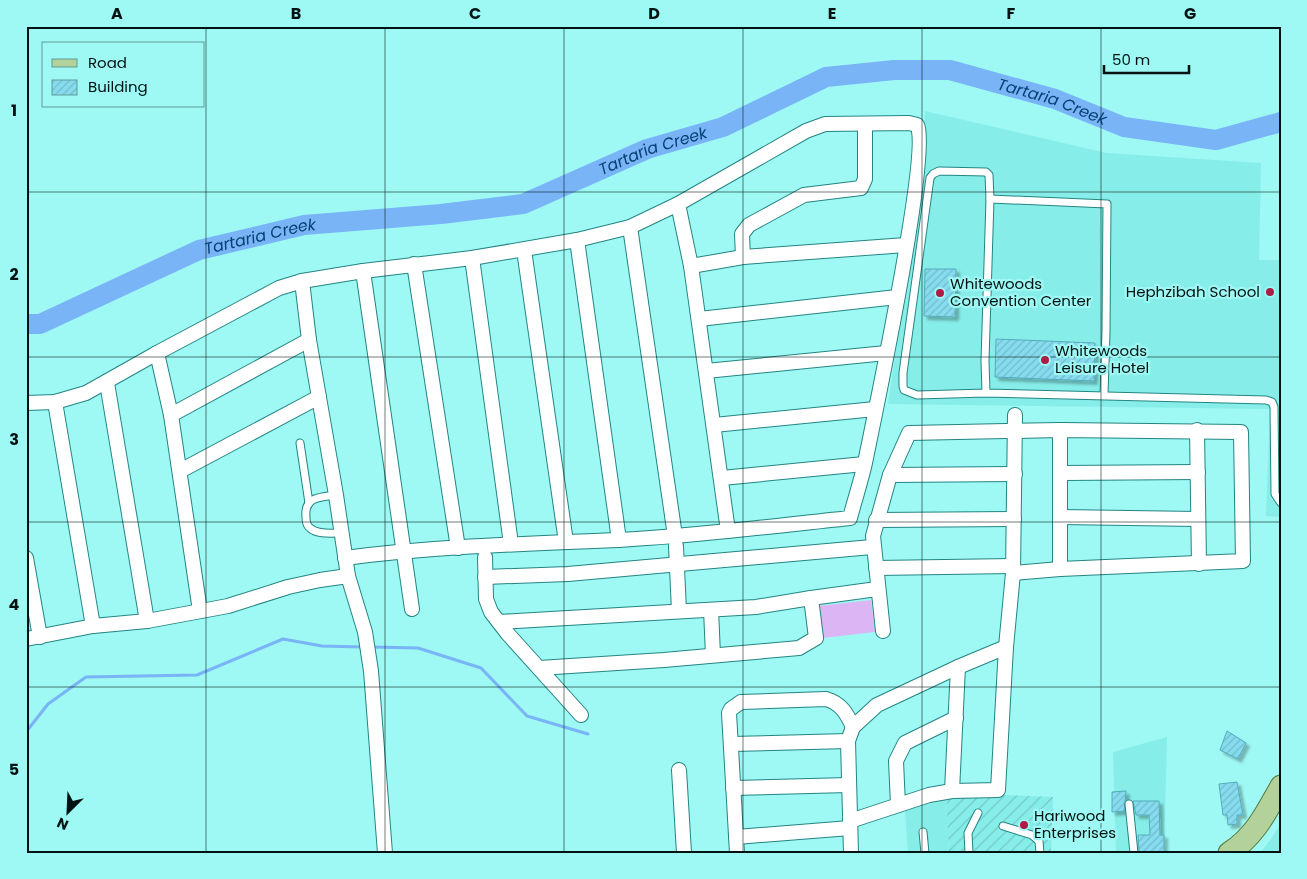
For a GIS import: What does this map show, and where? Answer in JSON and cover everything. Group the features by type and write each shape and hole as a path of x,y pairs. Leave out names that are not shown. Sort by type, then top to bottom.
{"main road":[{"path":"1229,853 1252,834 1281,786"}],"street":[{"path":"26,403 55,402 86,393 279,288 302,281 363,271 524,250 630,227 678,204 806,131 825,124 909,123 916,125 920,137 917,182 875,409 864,464 850,518 728,531 676,541 619,540 511,544 404,550 345,558"},
{"path":"743,258 742,234 749,224 804,195 861,188 865,179 865,124"},
{"path":"678,204 691,266 728,531"},
{"path":"630,227 676,541 679,611"},
{"path":"577,240 619,540"},
{"path":"691,266 743,258 906,244"},
{"path":"524,250 566,542"},
{"path":"472,258 511,544"},
{"path":"414,264 458,548"},
{"path":"363,271 412,609"},
{"path":"302,281 309,340 348,576 365,632 371,671 385,853"},
{"path":"699,319 897,297"},
{"path":"171,415 309,340"},
{"path":"157,353 171,415 200,611"},
{"path":"706,371 886,353"},
{"path":"107,382 147,621"},
{"path":"180,471 319,397"},
{"path":"55,402 93,626"},
{"path":"714,425 875,409"},
{"path":"736,837 850,825 898,805 929,795 952,791 998,790 1006,647 1013,570 1015,415"},
{"path":"1060,430 1060,570"},
{"path":"876,568 1060,570 1243,561 1241,432 1197,430 1060,430 909,433 890,475 872,536 883,630"},
{"path":"1197,430 1199,564"},
{"path":"722,478 864,464"},
{"path":"1060,473 1198,472"},
{"path":"890,475 1015,474"},
{"path":"1060,517 1198,519"},
{"path":"876,520 1014,518"},
{"path":"485,577 568,574 872,547"},
{"path":"485,557 487,605 499,622 581,715"},
{"path":"26,558 33,638 93,626 147,621 228,606 288,587 348,576"},
{"path":"499,622 756,607 877,589"},
{"path":"539,668 656,661 799,648 816,638 811,598"},
{"path":"711,610 713,655"},
{"path":"851,853 848,742 853,728 877,705 1006,647"},
{"path":"952,791 958,667"},
{"path":"737,853 729,713 731,709 741,702 826,699 834,701 846,712 853,728"},
{"path":"898,805 896,761 905,743 956,718"},
{"path":"731,744 848,742"},
{"path":"679,770 684,853"},
{"path":"733,788 849,785"}],"lane":[{"path":"986,393 989,175 986,172 939,171 930,178 902,386 904,390 917,395 986,393 1266,400 1272,402 1274,407 1275,494 1281,502"},
{"path":"990,199 1107,204 1104,395"},
{"path":"300,444 308,503"},
{"path":"336,495 314,499 308,503 305,509 306,522 309,528 315,531 342,533"},
{"path":"1129,804 1134,853"},
{"path":"969,853 968,833 978,813"},
{"path":"1003,826 1032,835 1039,842 1040,853"},
{"path":"924,832 925,853"}],"shaded area":[{"path":"925,111 1106,153 1261,163 1259,260 1281,260 1281,517 1266,516 1270,409 888,404 922,174"},
{"path":"871,600 875,632 823,638 819,606"},
{"path":"1167,737 1164,853 1116,853 1113,752"},
{"path":"1005,795 1053,797 1051,853 949,853 946,796"},
{"path":"946,796 949,853 908,853 905,810"},
{"path":"1281,823 1281,853 1260,853 1271,839"}],"building":[{"name":"Whitewoods Convention Center","path":"925,269 956,269 955,317 924,316"},
{"name":"Whitewoods Leisure Hotel","path":"996,339 1095,343 1094,381 995,377"},
{"path":"1227,731 1246,743 1238,759 1220,750"},
{"path":"1237,782 1243,815 1237,815 1237,824 1228,825 1227,815 1223,815 1219,784"},
{"path":"1126,791 1124,811 1112,812 1112,792"},
{"path":"1133,801 1159,801 1160,835 1164,835 1164,853 1139,852 1138,835 1150,835 1149,815 1136,815"}],"waterway":[{"name":"Tartaria Creek","path":"26,324 40,324 199,250 304,225 441,214 523,204 647,149 723,127 826,77 894,70 950,70 1055,99 1124,127 1216,140 1281,122"},
{"path":"26,732 48,704 86,677 197,675 283,639 322,646 363,647"},
{"path":"372,647 418,648 481,668 527,716 588,734"}],"place":[{"name":"Hephzibah School","path":"1270,292"},
{"name":"Whitewoods Convention Center","path":"940,293"},
{"name":"Whitewoods Leisure Hotel","path":"1045,360"},
{"name":"Hariwood Enterprises","path":"1024,825"}]}
